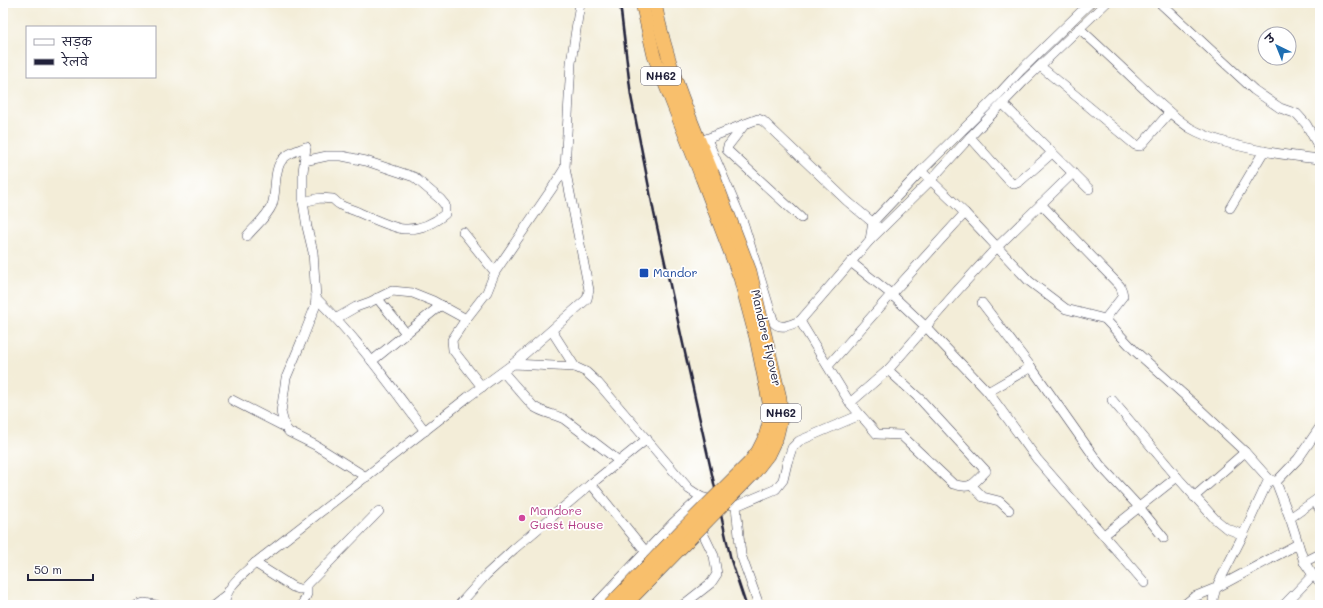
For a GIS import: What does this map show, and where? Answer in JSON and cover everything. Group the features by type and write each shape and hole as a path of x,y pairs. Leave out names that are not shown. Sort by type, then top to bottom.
{"highway":[{"name":"NH62","path":"642,3 654,56 699,142"},
{"name":"NH62","path":"656,3 661,32 674,75 699,142"},
{"name":"Mandore Flyover","path":"610,605 749,463 758,451 765,437 770,419 770,402 756,338 740,278 707,175 699,142"},
{"name":"Mandore Flyover","path":"625,605 754,473 768,455 781,419 780,398 750,271 707,175"}],"street":[{"path":"213,605 226,595 234,583 255,563 502,372 587,300 589,290 564,168 571,63 580,3"},
{"path":"870,240 873,222 1040,51 1090,3"},
{"path":"882,229 847,201 767,124 758,119 699,142 744,225 774,323 777,326 783,327 800,322 852,263 870,240 882,229 930,181 970,137 1040,66 1106,3"},
{"path":"1160,3 1254,90 1271,103 1297,114 1306,124 1320,149"},
{"path":"1079,28 1169,113 1190,128 1204,135 1225,142 1264,151 1320,159"},
{"path":"1040,66 1134,145 1140,146 1169,113"},
{"path":"1003,104 1089,189"},
{"path":"746,124 728,146 727,150 801,218"},
{"path":"970,137 1011,183 1014,184 1019,182 1052,153"},
{"path":"247,236 269,211 273,203 278,166 282,159 306,147 304,161 303,202 313,252 316,298 315,307 286,378 281,412 285,427 289,432 315,445 366,477"},
{"path":"1230,208 1264,151"},
{"path":"303,202 320,198 333,198 340,206 359,212 366,217 404,229 433,223 445,214 445,205 440,198 414,177 366,161 342,156 327,156 304,161"},
{"path":"482,387 453,350 452,340 487,292 495,272 552,190 564,168"},
{"path":"921,172 965,213 1029,281 1066,309 1105,319 1134,350 1245,452 1270,479 1290,518 1304,562 1320,582"},
{"path":"850,403 888,370 997,247 1073,173"},
{"path":"1041,204 1120,286 1123,296 1105,319"},
{"path":"828,366 965,213"},
{"path":"463,232 495,272"},
{"path":"852,263 891,294 926,326 988,392 1037,459 1145,583"},
{"path":"337,318 356,307 392,291 413,294 441,305 466,319"},
{"path":"316,298 337,318 425,431"},
{"path":"377,298 406,333"},
{"path":"982,303 1031,367 1100,464 1139,507 1164,538"},
{"path":"372,361 441,305"},
{"path":"800,322 850,403 877,434 902,436 953,484 964,488 971,485 986,471 920,399 888,370"},
{"path":"552,331 575,367"},
{"path":"512,364 575,367 586,372 598,383 689,489 700,497 736,506 776,489 783,480 792,448 799,441 860,415"},
{"path":"988,392 1031,367"},
{"path":"502,372 536,409 564,419 619,461"},
{"path":"232,400 285,427"},
{"path":"1112,400 1194,497 1215,519 1226,528 1240,534"},
{"path":"1214,605 1212,590 1270,479 1298,459 1320,427"},
{"path":"459,605 486,575 591,484 647,439"},
{"path":"1194,497 1245,452"},
{"path":"1104,535 1177,477"},
{"path":"591,484 646,552"},
{"path":"971,485 983,497 999,501 1009,510"},
{"path":"595,605 673,523 700,497"},
{"path":"1290,518 1317,499 1320,510"},
{"path":"736,506 741,555 759,605"},
{"path":"683,605 711,583 717,574 714,556 691,507"},
{"path":"255,563 299,590 306,587 379,511"},
{"path":"1184,605 1194,597 1212,590 1298,544"},
{"path":"1304,562 1320,554"},
{"path":"1284,605 1313,575"},
{"path":"302,605 307,594 306,587"},
{"path":"224,605 226,595"},
{"path":"137,605 144,603 156,605"}],"railway":[{"path":"620,3 631,96 654,213 731,560 746,605"}],"place":[{"name":"Mandor","path":"644,273"},
{"name":"Mandore Guest House","path":"522,518"}]}
